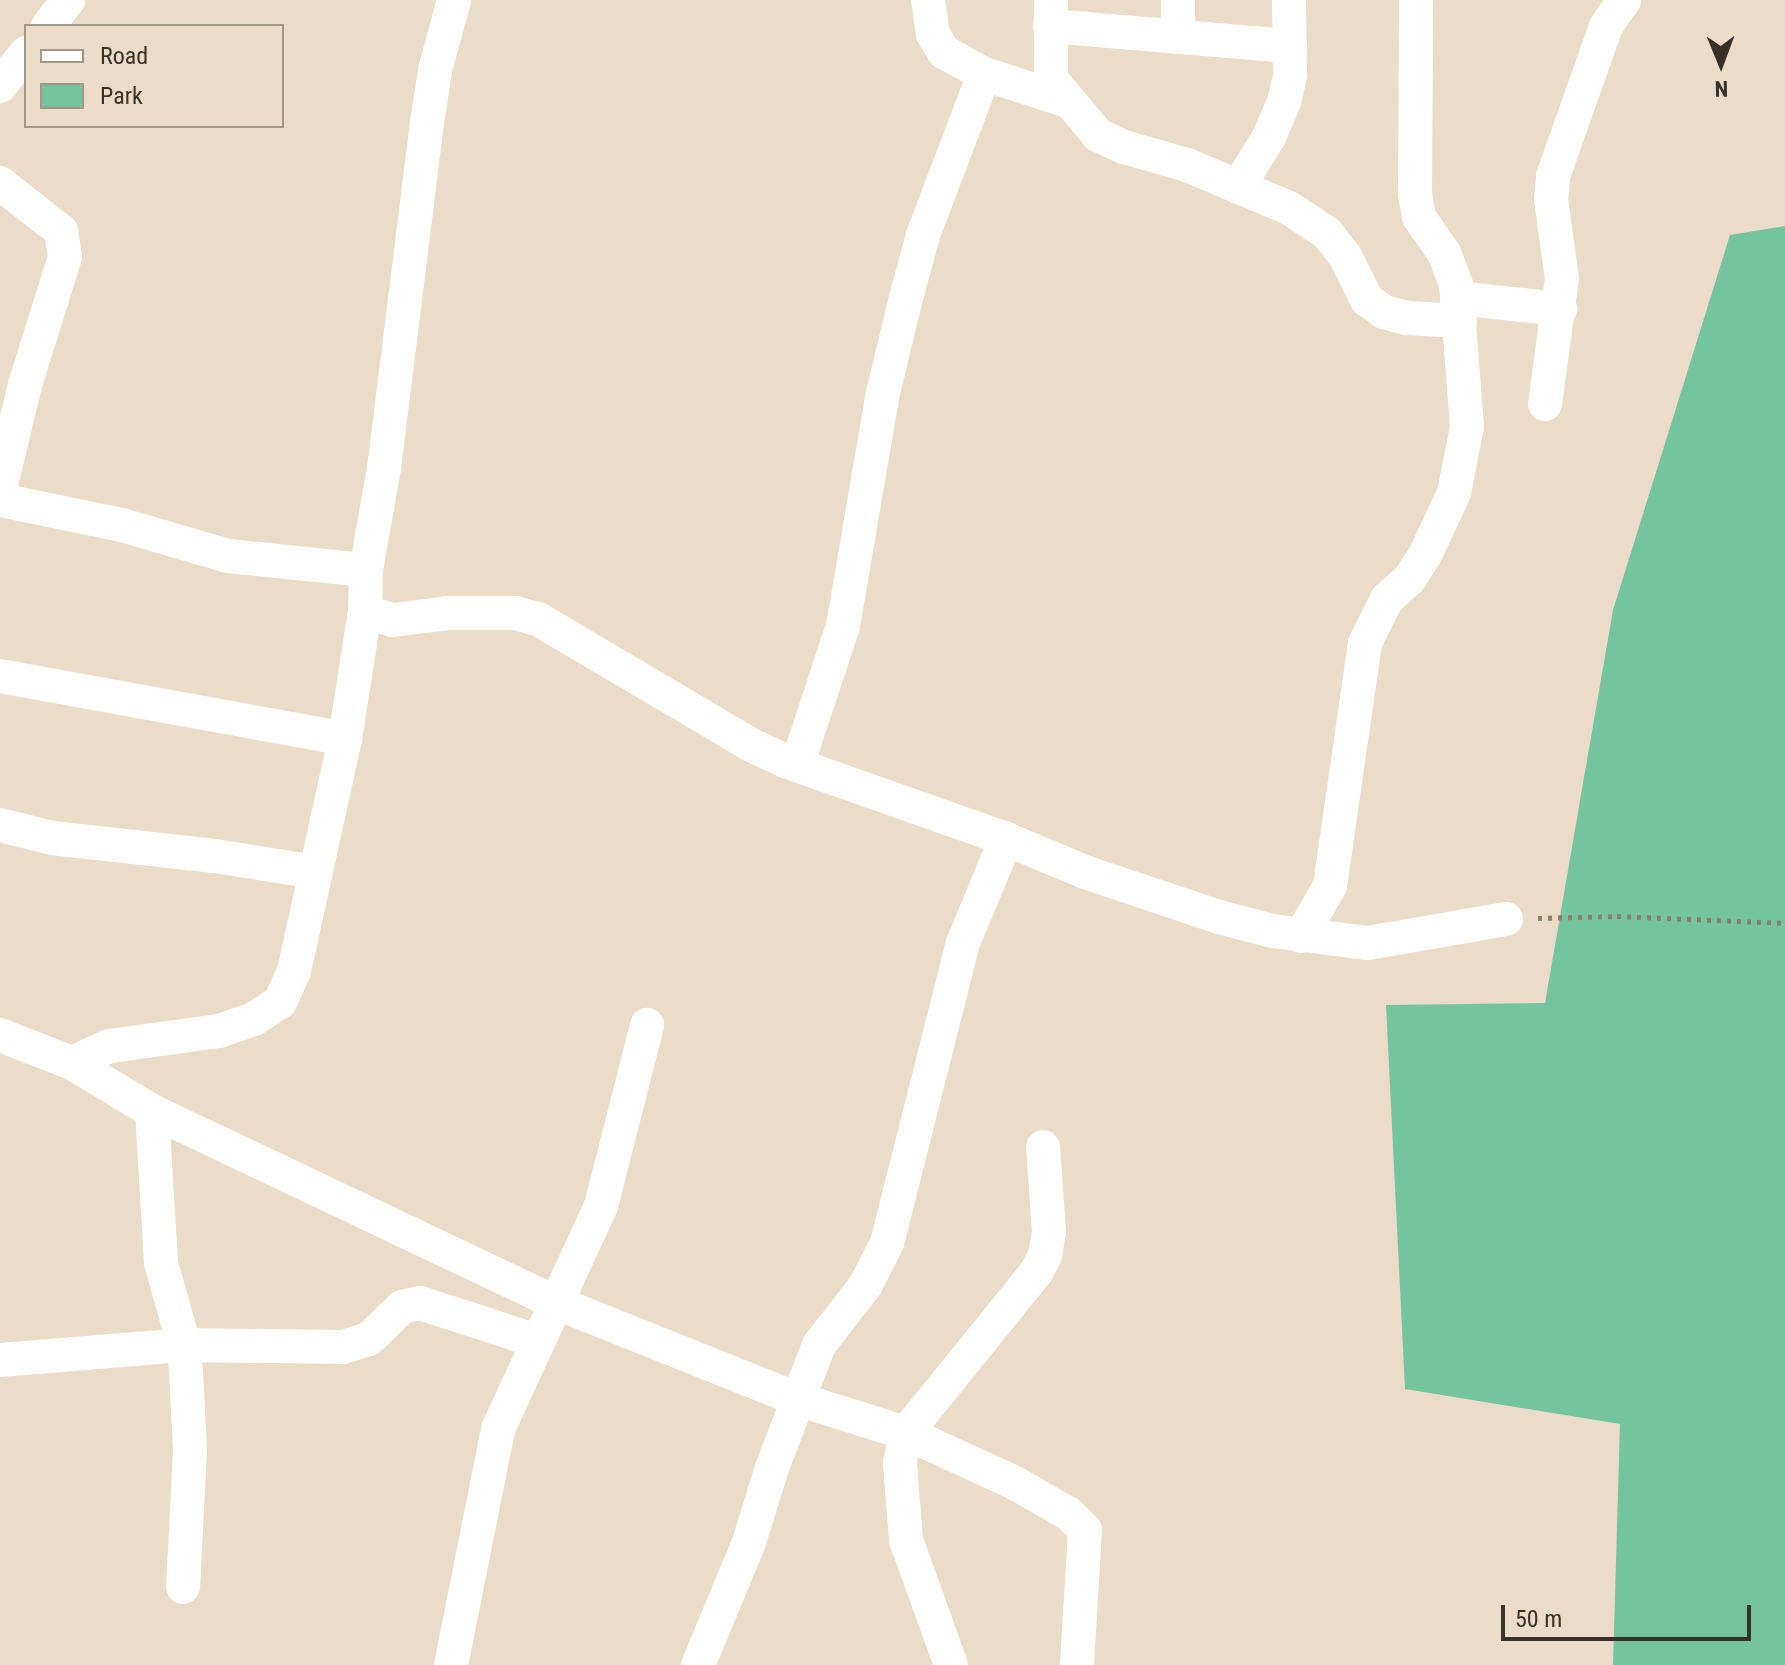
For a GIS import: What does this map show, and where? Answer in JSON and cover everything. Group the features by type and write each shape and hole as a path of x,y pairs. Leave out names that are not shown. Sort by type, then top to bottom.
{"street":[{"path":"50,24 68,0"},
{"path":"72,1063 109,1046 219,1031 254,1019 280,1002 294,971 345,739 365,612 366,570 384,468 428,117 445,28 454,0"},
{"path":"928,0 933,34 944,52 984,74 1065,100"},
{"path":"1178,0 1178,37"},
{"path":"1238,187 1269,137 1284,102 1290,75 1289,0"},
{"path":"1301,936 1330,886 1365,643 1387,599 1425,555 1457,480 1467,427 1452,269 1419,217 1415,195 1416,0"},
{"path":"1545,404 1562,279 1551,200 1553,176 1606,26 1624,0"},
{"path":"1290,46 1178,37 1050,13 1051,79 1065,100 1098,135 1124,147 1187,165 1289,208 1327,233 1345,256 1367,300 1384,312 1407,318 1458,309 1560,309"},
{"path":"0,86 24,56"},
{"path":"797,765 843,626 883,393 923,235 984,74"},
{"path":"0,183 61,231 65,257 25,385 0,488"},
{"path":"0,500 122,525 228,556 366,570"},
{"path":"365,612 393,620 449,613 515,613 538,619 749,744 797,765 1006,839 1085,872 1207,913 1301,936 1368,943 1506,919"},
{"path":"0,676 345,739"},
{"path":"0,825 52,838 215,856 316,872"},
{"path":"698,1665 748,1545 797,1399 819,1345 865,1286 887,1243 963,943 1006,839"},
{"path":"451,1665 498,1429 557,1303 609,1180 647,1025"},
{"path":"0,1035 72,1063 152,1111 557,1303 797,1399 906,1433 1015,1483 1069,1514 1085,1530 1077,1665"},
{"path":"152,1111 161,1263 184,1345 190,1450 183,1587"},
{"path":"951,1665 906,1540 899,1484 906,1433 1037,1271 1049,1232 1043,1147"},
{"path":"0,1360 184,1345 308,1348 358,1345 369,1339 402,1307 420,1303 537,1341"}],"path":[{"path":"1506,919 1617,916 1785,923"}],"green space":[{"path":"1785,226 1785,1665 1613,1665 1620,1424 1405,1389 1386,1005 1545,1003 1613,610 1730,235"}]}
